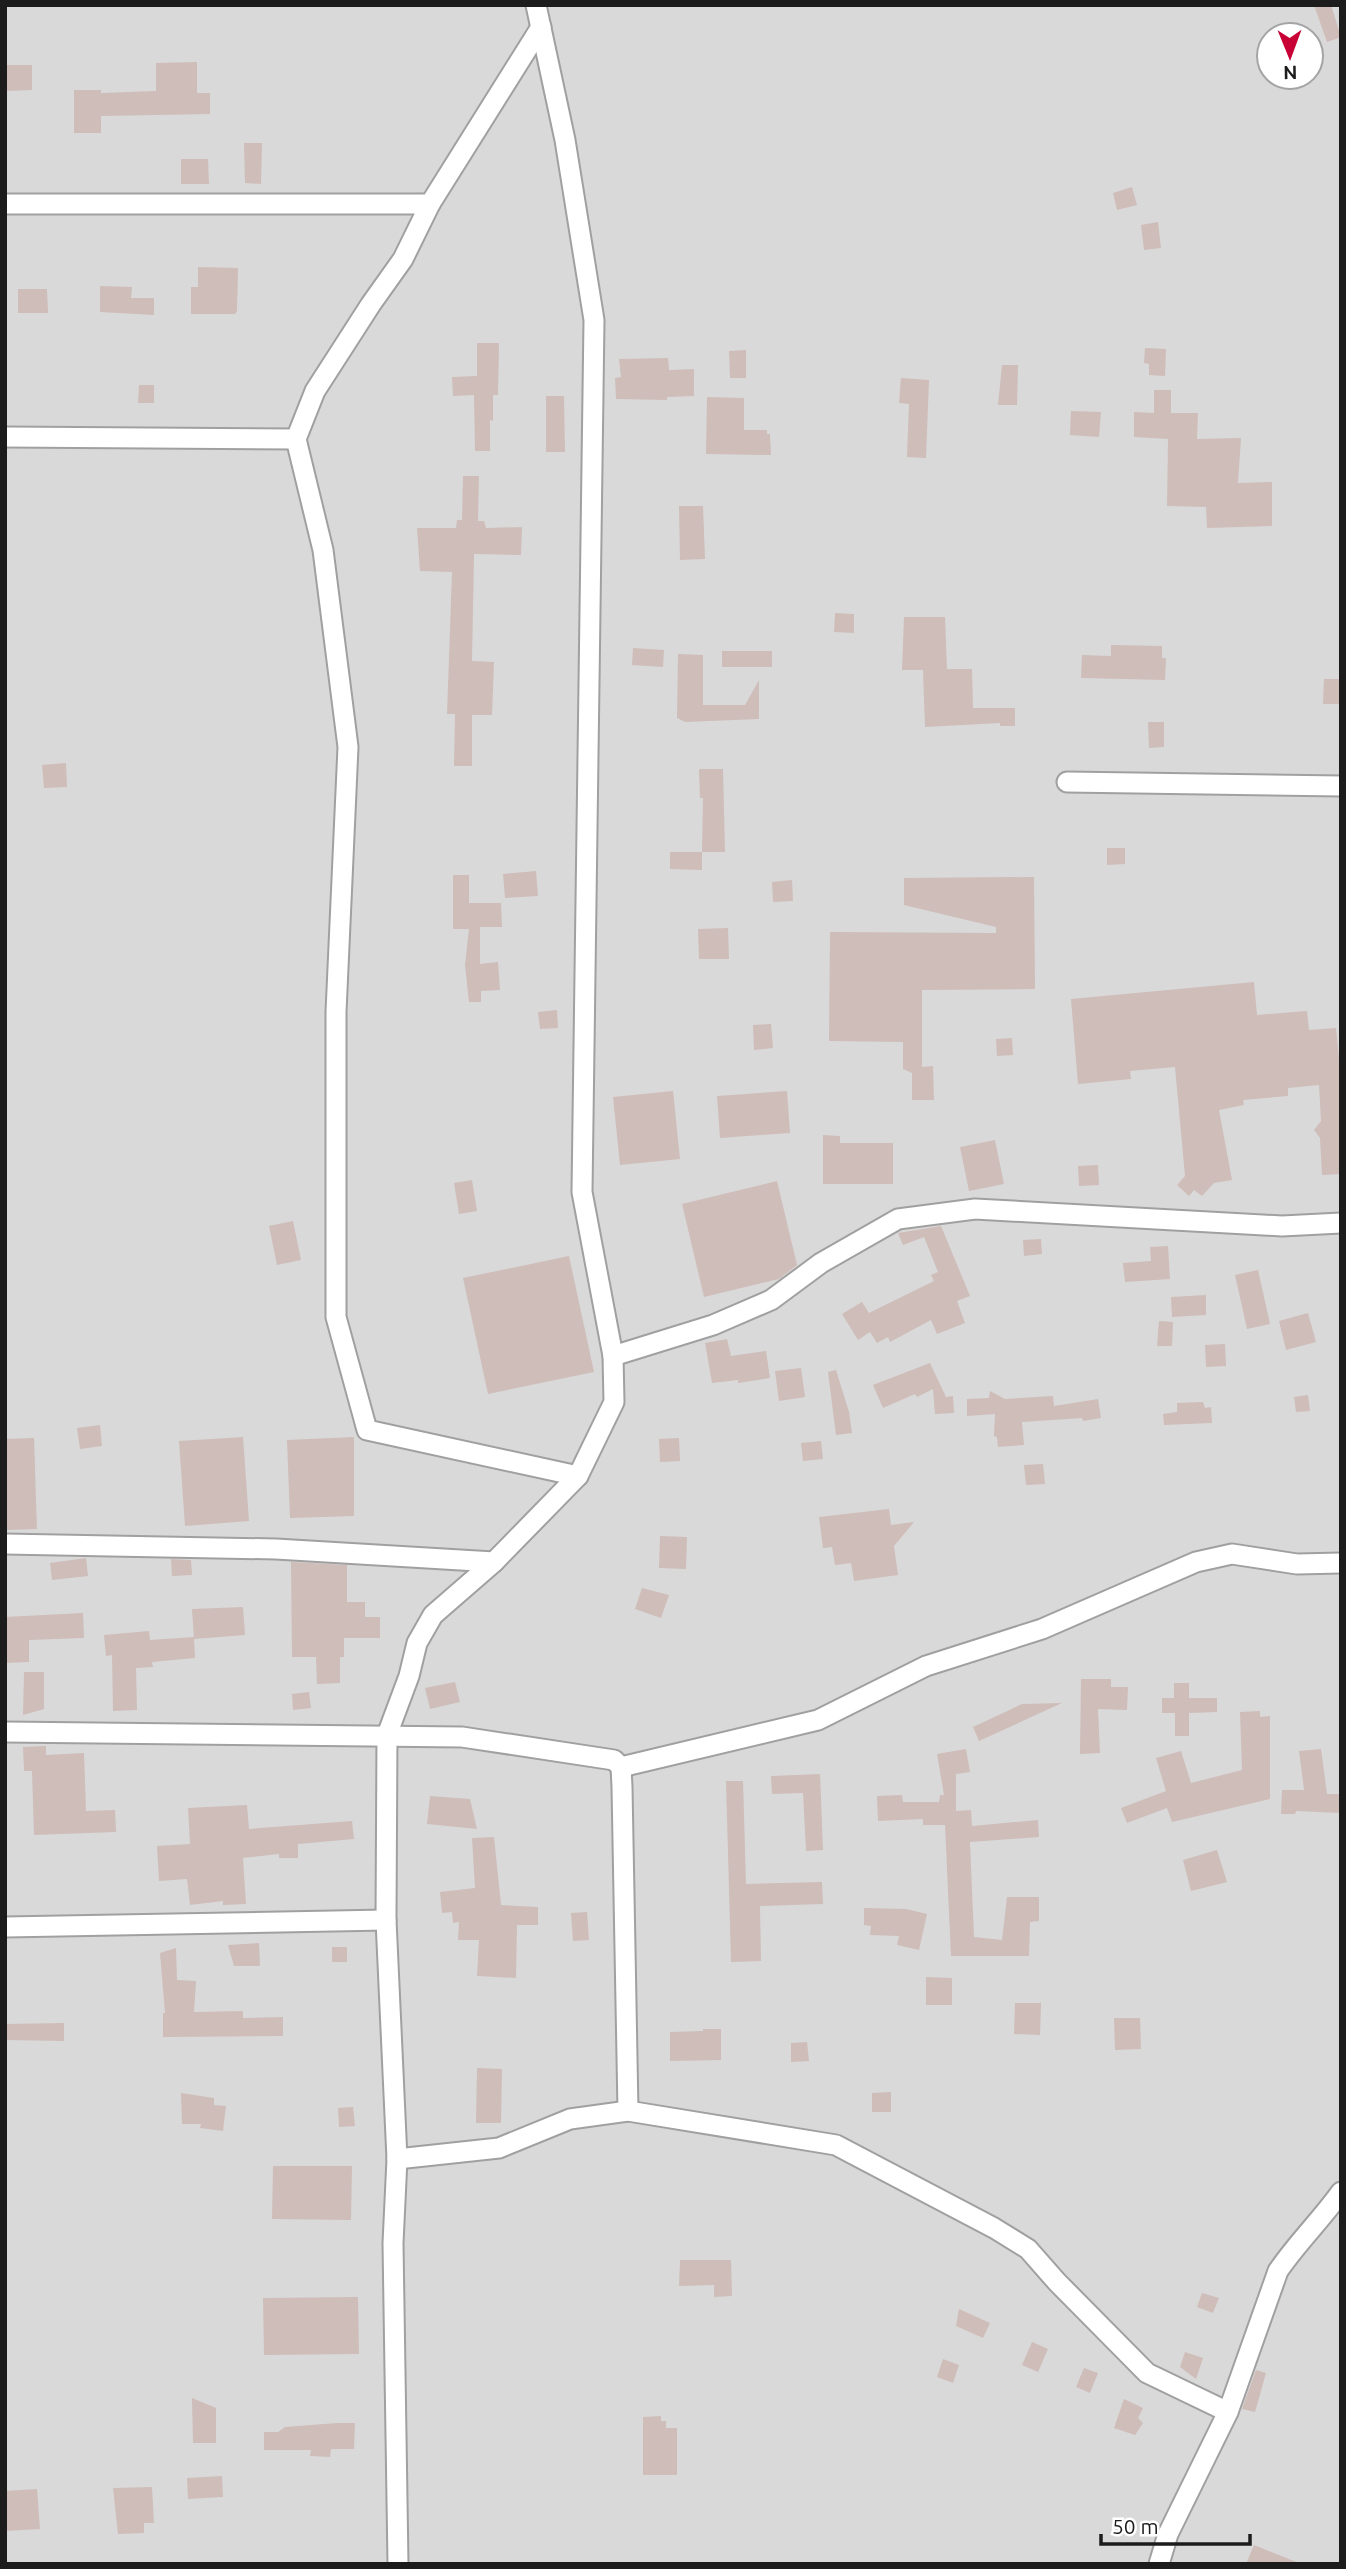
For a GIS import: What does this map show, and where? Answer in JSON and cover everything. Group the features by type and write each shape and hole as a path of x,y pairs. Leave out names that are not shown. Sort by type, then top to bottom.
{"street":[{"path":"398,2564 393,2243 397,2159 386,1920 387,1735 409,1676 417,1643 433,1615 494,1562 578,1476 614,1402 613,1356 582,1192 594,320 565,140 536,5"},
{"path":"541,27 430,204 403,259 315,391 296,439 323,550 348,747 336,1012 336,1317 363,1418 367,1430 578,1476"},
{"path":"5,204 430,204"},
{"path":"5,437 296,439"},
{"path":"1067,782 1341,786"},
{"path":"613,1356 713,1325 771,1300 821,1263 898,1219 975,1209 1282,1226 1341,1223"},
{"path":"5,1544 276,1549 494,1562"},
{"path":"621,1767 818,1720 926,1666 1042,1629 1196,1562 1232,1554 1297,1564 1341,1563"},
{"path":"5,1732 387,1735 475,1739 614,1760 621,1767 628,2111"},
{"path":"5,1927 386,1920"},
{"path":"397,2159 499,2148 570,2119 628,2111 836,2145 994,2228 1028,2249 1147,2373 1228,2412"},
{"path":"1159,2564 1168,2534 1228,2412 1278,2271 1341,2192"}],"shaded area":[{"path":"5,5 1341,5 1341,2564 5,2564"}],"building":[{"path":"1314,5 1331,5 1341,37 1327,42 1325,21 1320,21"},
{"path":"197,62 197,93 210,93 210,114 101,116 101,133 74,133 74,90 101,90 101,93 156,91 156,63"},
{"path":"5,65 32,65 32,90 5,91"},
{"path":"244,143 262,143 261,184 245,183"},
{"path":"181,159 208,159 209,184 181,184"},
{"path":"1132,187 1137,205 1117,210 1113,193"},
{"path":"1158,222 1161,248 1144,250 1141,225"},
{"path":"198,267 238,268 235,314 191,314 191,287 198,287"},
{"path":"100,286 132,287 131,298 154,298 154,315 100,312"},
{"path":"18,289 47,289 48,313 18,313"},
{"path":"477,343 499,343 498,395 493,395 490,451 475,451 474,395 453,396 452,377 477,376"},
{"path":"1145,348 1166,349 1165,376 1149,375 1149,364 1144,363"},
{"path":"746,350 746,378 730,378 729,351"},
{"path":"668,358 669,370 694,369 694,396 667,397 667,400 616,399 615,378 621,377 619,359"},
{"path":"1002,365 1018,365 1017,405 998,405"},
{"path":"901,378 929,380 926,458 907,457 909,404 899,403"},
{"path":"139,385 154,385 154,403 138,403"},
{"path":"1154,390 1171,390 1171,413 1198,413 1197,439 1241,438 1238,483 1272,482 1272,526 1207,528 1206,507 1167,506 1168,439 1134,437 1134,412 1154,413"},
{"path":"546,396 564,396 565,452 546,452"},
{"path":"707,397 744,398 744,430 767,430 767,434 770,434 771,455 706,454"},
{"path":"1071,411 1101,412 1099,437 1070,435"},
{"path":"463,476 479,476 478,521 484,521 486,528 522,527 521,555 474,554 472,661 494,662 492,715 472,715 472,766 454,766 455,714 447,714 452,572 420,571 417,528 456,528 457,520 462,520"},
{"path":"679,506 703,506 705,559 680,560"},
{"path":"835,613 854,614 854,633 834,632"},
{"path":"904,617 945,617 947,669 972,669 973,708 1015,708 1015,726 1000,726 1000,723 925,727 923,670 902,670"},
{"path":"1111,645 1162,646 1162,658 1166,658 1165,680 1081,678 1082,655 1111,656"},
{"path":"633,648 664,650 663,667 632,665"},
{"path":"722,651 772,651 772,667 722,667"},
{"path":"678,654 703,655 703,705 745,705 759,680 759,719 685,722 677,718"},
{"path":"1324,679 1341,679 1341,704 1323,704"},
{"path":"1148,722 1164,722 1164,747 1149,748"},
{"path":"66,763 67,787 44,788 42,765"},
{"path":"699,769 723,769 725,852 702,852 703,798 700,798"},
{"path":"1107,848 1125,848 1125,864 1107,865"},
{"path":"670,852 702,852 702,870 670,869"},
{"path":"536,871 538,896 505,898 503,874"},
{"path":"453,875 469,875 469,903 501,903 502,927 480,927 480,964 498,962 500,990 481,991 481,1002 469,1002 465,965 469,929 453,929"},
{"path":"1034,877 1035,989 922,990 922,1067 933,1066 934,1100 912,1100 912,1073 903,1069 903,1042 829,1041 830,932 996,933 996,927 904,905 904,878"},
{"path":"792,880 793,901 773,902 772,882"},
{"path":"728,928 729,959 699,959 698,929"},
{"path":"1254,982 1257,1015 1307,1011 1309,1030 1336,1028 1341,1080 1341,1174 1322,1175 1320,1138 1314,1130 1321,1121 1319,1085 1288,1088 1288,1096 1243,1100 1244,1105 1219,1110 1232,1180 1214,1183 1202,1196 1194,1190 1189,1196 1177,1185 1185,1176 1175,1067 1130,1071 1131,1079 1078,1084 1071,999"},
{"path":"557,1010 558,1028 540,1029 538,1012"},
{"path":"771,1024 773,1048 754,1050 753,1025"},
{"path":"1012,1038 1013,1055 997,1056 996,1039"},
{"path":"673,1091 680,1159 620,1165 613,1097"},
{"path":"787,1091 790,1133 720,1138 717,1096"},
{"path":"823,1135 840,1136 840,1143 893,1143 893,1184 823,1184"},
{"path":"995,1140 1004,1184 969,1191 960,1147"},
{"path":"1098,1165 1099,1185 1079,1186 1078,1166"},
{"path":"472,1180 477,1211 459,1214 454,1183"},
{"path":"777,1181 797,1265 779,1279 704,1297 682,1204"},
{"path":"293,1221 301,1260 277,1265 269,1226"},
{"path":"941,1226 970,1296 957,1301 965,1323 937,1334 931,1320 890,1342 888,1337 877,1343 870,1332 858,1340 842,1314 862,1302 869,1313 934,1281 931,1275 938,1272 924,1237 903,1245 898,1233"},
{"path":"1041,1239 1042,1254 1024,1256 1023,1240"},
{"path":"1168,1246 1170,1279 1125,1282 1123,1263 1151,1261 1150,1247"},
{"path":"569,1256 594,1372 488,1394 463,1278"},
{"path":"1258,1270 1270,1324 1247,1329 1235,1275"},
{"path":"1206,1295 1206,1315 1172,1317 1171,1297"},
{"path":"1308,1313 1316,1342 1286,1350 1279,1321"},
{"path":"1159,1321 1173,1322 1172,1346 1157,1346"},
{"path":"727,1339 731,1356 766,1351 770,1378 738,1383 738,1380 712,1383 705,1343"},
{"path":"1225,1344 1226,1366 1206,1367 1205,1345"},
{"path":"930,1363 946,1397 953,1396 954,1413 935,1414 933,1389 883,1408 873,1385"},
{"path":"801,1368 805,1397 779,1401 775,1371"},
{"path":"836,1370 849,1412 852,1433 836,1435 828,1372"},
{"path":"990,1391 1005,1399 1053,1396 1054,1406 1098,1399 1101,1418 1022,1422 1024,1445 998,1447 997,1437 994,1436 995,1414 967,1416 967,1399 989,1398"},
{"path":"1308,1395 1310,1411 1296,1412 1294,1397"},
{"path":"1203,1402 1205,1408 1211,1407 1212,1423 1164,1425 1163,1414 1177,1412 1177,1403"},
{"path":"100,1425 102,1446 80,1449 77,1428"},
{"path":"243,1437 249,1521 185,1526 179,1441"},
{"path":"354,1437 354,1516 290,1518 287,1440"},
{"path":"34,1438 37,1529 5,1530 5,1439"},
{"path":"679,1438 680,1461 660,1462 659,1439"},
{"path":"821,1441 823,1459 803,1461 801,1443"},
{"path":"1043,1464 1045,1484 1026,1485 1024,1465"},
{"path":"889,1509 891,1525 914,1522 894,1546 898,1575 854,1581 851,1563 835,1565 832,1547 823,1548 819,1517"},
{"path":"660,1536 687,1537 686,1569 659,1568"},
{"path":"86,1558 88,1576 52,1580 50,1563"},
{"path":"171,1559 191,1560 192,1575 172,1576"},
{"path":"291,1562 347,1565 347,1602 365,1602 365,1617 380,1617 380,1638 344,1638 344,1657 340,1657 340,1683 317,1684 316,1657 292,1657"},
{"path":"642,1588 669,1595 661,1618 635,1609"},
{"path":"243,1607 245,1635 194,1639 192,1609"},
{"path":"83,1613 84,1638 29,1640 29,1662 5,1663 5,1617"},
{"path":"149,1631 150,1640 194,1637 195,1658 152,1662 153,1667 136,1668 137,1710 113,1711 112,1655 106,1656 104,1635"},
{"path":"24,1672 44,1672 44,1709 23,1715"},
{"path":"1081,1679 1111,1679 1111,1687 1128,1687 1127,1710 1098,1709 1100,1753 1080,1754"},
{"path":"455,1682 460,1702 430,1709 425,1688"},
{"path":"1174,1683 1189,1683 1189,1698 1217,1698 1217,1712 1189,1713 1189,1736 1175,1736 1175,1713 1162,1713 1162,1698 1174,1698"},
{"path":"309,1692 311,1708 293,1710 292,1694"},
{"path":"1062,1703 979,1741 973,1727 1022,1704"},
{"path":"1260,1711 1260,1717 1270,1716 1270,1799 1172,1822 1167,1808 1127,1823 1121,1808 1166,1791 1156,1758 1181,1751 1191,1783 1242,1770 1240,1712"},
{"path":"46,1746 46,1755 84,1753 86,1811 115,1810 116,1832 34,1835 32,1771 24,1771 23,1747"},
{"path":"966,1749 970,1772 956,1774 956,1811 971,1810 972,1826 1038,1820 1039,1837 970,1842 974,1937 1002,1940 1007,1897 1039,1897 1039,1921 1030,1922 1029,1956 951,1956 945,1825 923,1825 923,1819 878,1821 877,1796 902,1795 903,1802 939,1802 940,1795 944,1795 937,1754"},
{"path":"1321,1749 1327,1794 1341,1794 1341,1813 1296,1811 1295,1814 1281,1814 1282,1790 1304,1790 1299,1751"},
{"path":"820,1774 823,1850 806,1851 803,1793 772,1794 771,1776"},
{"path":"726,1781 743,1781 746,1884 822,1882 823,1904 760,1906 761,1961 731,1962"},
{"path":"430,1796 470,1799 477,1829 427,1824"},
{"path":"247,1805 249,1829 352,1821 354,1839 298,1844 298,1858 279,1858 279,1854 243,1858 246,1904 223,1905 223,1901 190,1905 187,1879 159,1881 157,1846 190,1844 188,1808"},
{"path":"494,1837 501,1905 538,1907 538,1925 517,1925 516,1978 477,1976 479,1940 458,1940 459,1922 453,1923 452,1912 442,1913 440,1892 475,1888 472,1838"},
{"path":"1217,1850 1227,1882 1191,1891 1183,1860"},
{"path":"864,1908 906,1909 927,1914 919,1950 897,1945 899,1936 870,1935 871,1926 864,1925"},
{"path":"587,1912 589,1940 573,1941 571,1913"},
{"path":"259,1943 260,1966 234,1966 228,1945"},
{"path":"332,1947 347,1947 347,1962 332,1962"},
{"path":"176,1948 177,1980 196,1981 194,2012 243,2011 243,2018 283,2017 283,2036 163,2037 165,2013 160,1953"},
{"path":"926,1977 952,1978 952,2005 926,2005"},
{"path":"1015,2003 1041,2003 1040,2035 1014,2034"},
{"path":"1114,2018 1140,2018 1141,2049 1115,2050"},
{"path":"64,2023 64,2041 5,2040 5,2024"},
{"path":"721,2029 721,2060 670,2061 670,2032"},
{"path":"807,2042 809,2061 791,2062 791,2043"},
{"path":"477,2068 502,2069 501,2123 476,2123"},
{"path":"891,2092 891,2112 872,2112 872,2093"},
{"path":"181,2093 214,2098 214,2105 226,2106 223,2131 200,2128 201,2124 182,2124"},
{"path":"353,2107 355,2126 339,2127 338,2108"},
{"path":"273,2166 352,2166 351,2220 272,2219"},
{"path":"680,2260 731,2260 732,2296 714,2297 714,2285 679,2286"},
{"path":"1202,2293 1219,2298 1213,2313 1197,2307"},
{"path":"358,2297 359,2354 264,2355 263,2298"},
{"path":"959,2309 990,2323 983,2338 956,2326"},
{"path":"1032,2342 1048,2349 1038,2372 1022,2365"},
{"path":"1185,2352 1203,2358 1196,2379 1180,2367"},
{"path":"943,2359 959,2365 953,2383 937,2377"},
{"path":"1084,2368 1098,2373 1090,2393 1076,2387"},
{"path":"1256,2370 1266,2373 1255,2412 1242,2409"},
{"path":"192,2398 216,2408 216,2443 193,2443"},
{"path":"1124,2399 1143,2408 1138,2418 1143,2423 1135,2435 1114,2428"},
{"path":"661,2416 661,2421 666,2421 666,2428 677,2428 677,2475 643,2475 643,2417"},
{"path":"355,2423 354,2449 331,2449 330,2457 310,2456 311,2450 264,2450 264,2432 278,2432 285,2427"},
{"path":"222,2476 223,2497 188,2499 187,2478"},
{"path":"152,2487 154,2523 144,2523 144,2533 118,2534 113,2488"},
{"path":"37,2489 40,2529 5,2531 5,2491"},
{"path":"1254,2545 1299,2563 1299,2564 1246,2564"}]}
